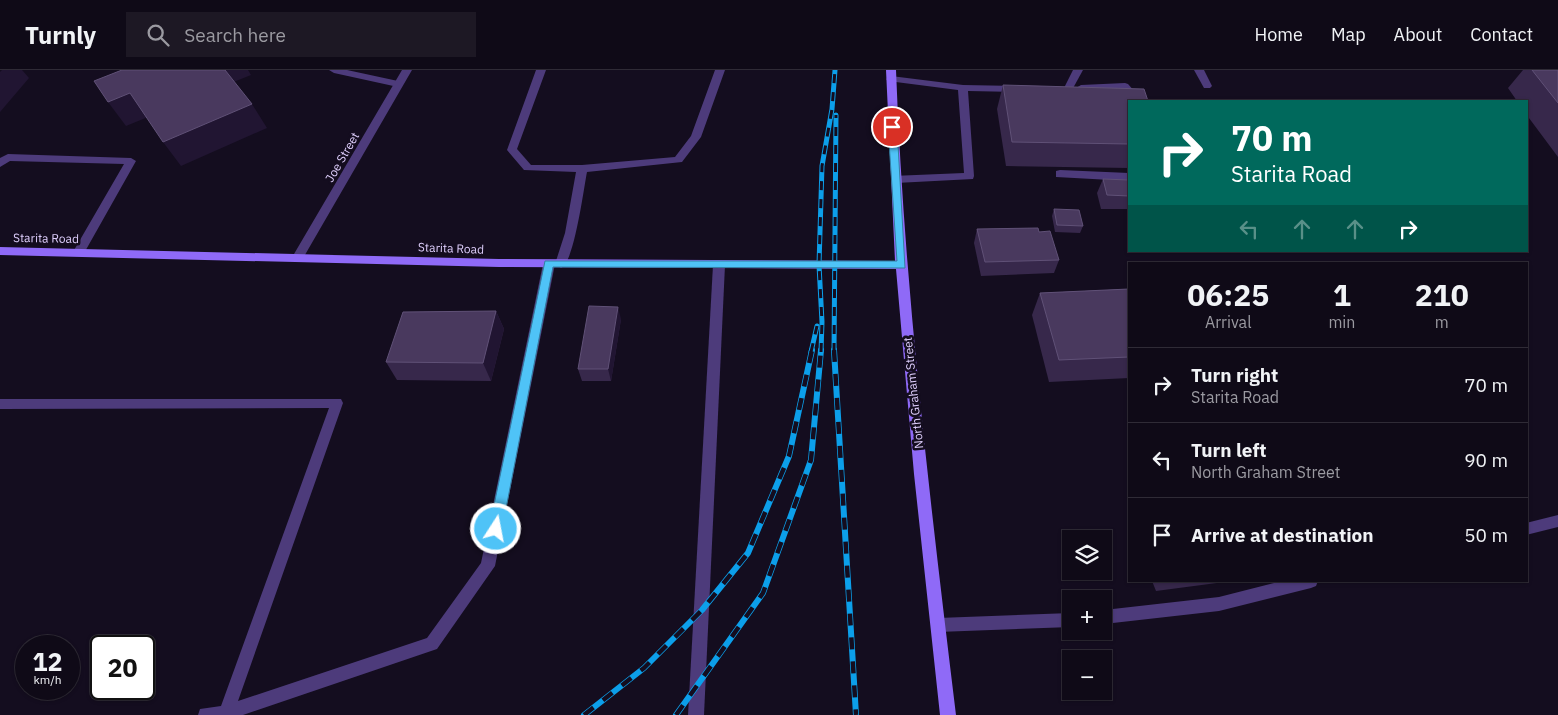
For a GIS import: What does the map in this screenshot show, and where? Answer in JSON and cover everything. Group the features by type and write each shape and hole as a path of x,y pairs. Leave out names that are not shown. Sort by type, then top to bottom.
{"street":[{"path":"334,70 398,84"},
{"name":"Joe Street","path":"298,257 407,70"},
{"path":"541,70 512,150 528,168 582,169 678,160 696,137 720,70"},
{"path":"1078,70 1065,88 1125,86 1137,100"},
{"path":"1199,70 1207,86"},
{"path":"891,74 963,88 1026,89"},
{"name":"North Graham Street","path":"891,74 896,179 910,376 948,715"},
{"path":"896,179 969,176 963,88"},
{"path":"0,164 8,157 131,161 79,252"},
{"path":"206,715 226,713 432,644 488,566 555,264 570,233 582,169"},
{"path":"1060,174 1128,177"},
{"name":"Starita Road","path":"0,251 555,264 902,265"},
{"path":"696,715 719,265"},
{"path":"0,404 337,403 226,713"},
{"path":"1528,528 1558,521"},
{"path":"1112,616 1219,604 1307,582"},
{"path":"938,625 1062,620"}],"building":[{"path":"122,70 225,70 252,104 163,142 130,93 108,102 94,81"},
{"path":"1532,70 1558,70 1558,103"},
{"path":"1003,85 1144,89 1148,100 1128,100 1128,144 1012,142"},
{"path":"1103,179 1128,180 1128,196 1107,195"},
{"path":"1054,209 1079,210 1083,226 1057,225"},
{"path":"1038,228 1039,232 1050,231 1059,260 985,262 977,229"},
{"path":"1128,289 1128,357 1059,360 1040,293"},
{"path":"589,306 618,307 608,369 578,369"},
{"path":"496,311 483,363 386,362 403,312"}],"railway":[{"path":"821,352 822,322 819,265 822,166 832,109 835,70"},
{"path":"834,350 836,115"},
{"path":"811,352 817,326"},
{"path":"584,715 644,668 702,610 748,553 789,456 812,350"},
{"path":"676,715 763,593 811,460 821,350"},
{"path":"834,350 856,715"}],"route":[{"path":"496,529 549,264 902,265 892,127"}]}
